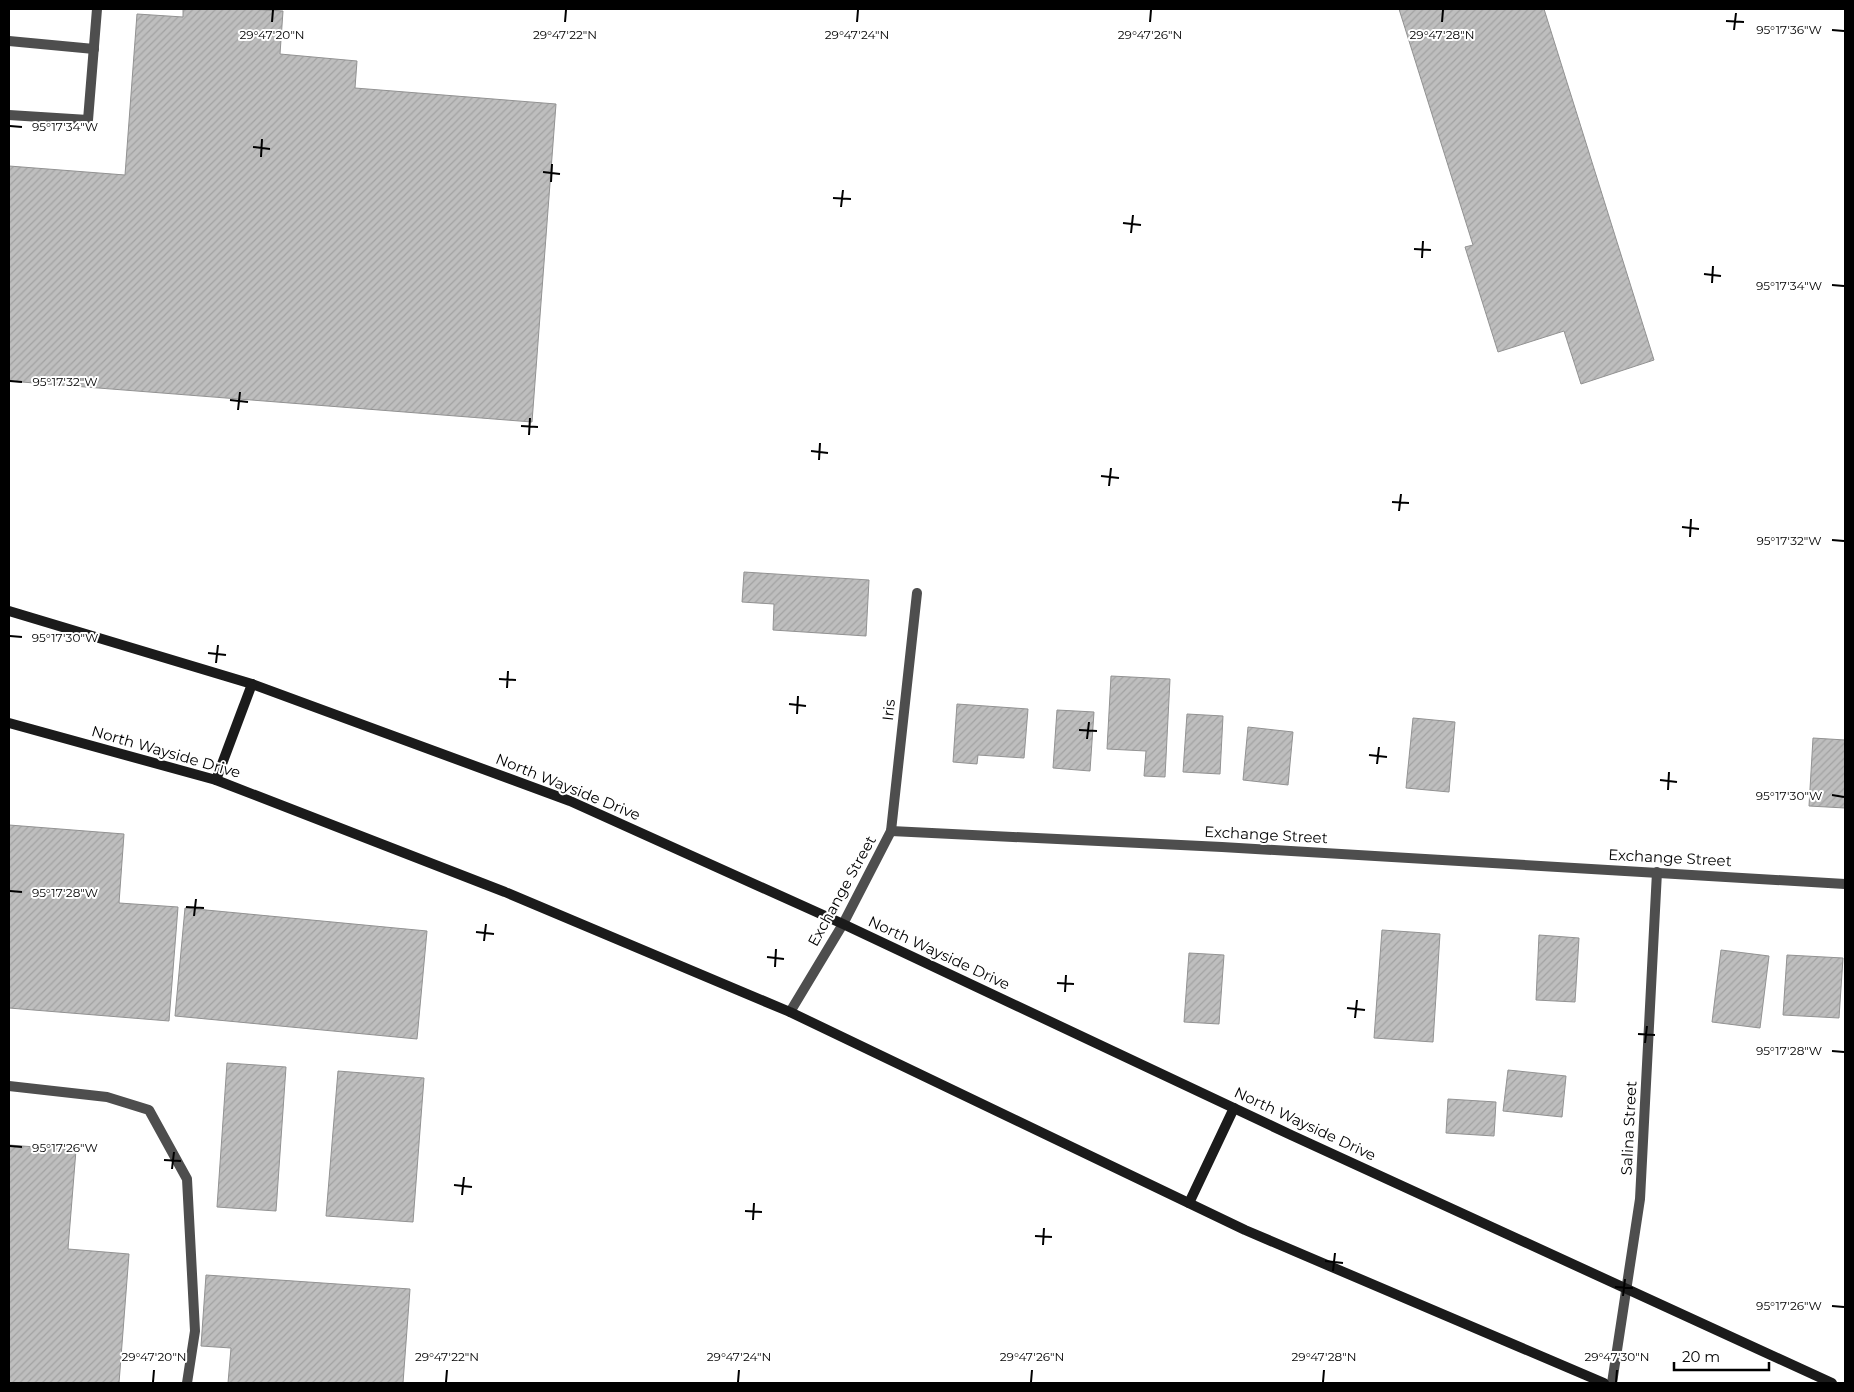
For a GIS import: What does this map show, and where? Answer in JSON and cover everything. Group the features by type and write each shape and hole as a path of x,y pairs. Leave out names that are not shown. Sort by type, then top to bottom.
{"main road":[{"name":"North Wayside Drive","path":"9,611 252,684 570,801 843,924 1234,1108 1832,1383"},
{"path":"216,780 252,684"},
{"name":"North Wayside Drive","path":"9,723 216,780 505,892 790,1012 1246,1230 1604,1383"},
{"path":"1189,1203 1234,1108"}],"street":[{"path":"9,115 88,120 97,9"},
{"path":"9,41 94,49"},
{"name":"Iris","path":"891,831 917,593"},
{"name":"Exchange Street","path":"790,1012 843,924 891,831 1232,848 1845,884"},
{"name":"Salina Street","path":"1612,1383 1640,1199 1657,872"},
{"path":"9,1086 107,1097 149,1110 187,1179 195,1331 187,1383"}],"building":[{"path":"183,9 283,11 280,54 357,61 355,88 556,104 532,422 9,381 9,166 125,175 137,14 183,17"},
{"path":"1399,9 1544,9 1654,360 1581,384 1564,331 1498,352 1465,247 1473,245"},
{"path":"744,572 869,580 866,636 773,630 774,604 742,602"},
{"path":"1111,676 1170,679 1165,777 1144,776 1146,751 1107,749"},
{"path":"957,704 1028,709 1024,758 978,755 977,764 953,762"},
{"path":"1057,710 1094,712 1090,771 1053,768"},
{"path":"1187,714 1223,716 1220,774 1183,772"},
{"path":"1413,718 1455,722 1449,792 1406,788"},
{"path":"1248,727 1293,732 1288,785 1243,780"},
{"path":"1813,738 1845,740 1845,808 1809,806"},
{"path":"9,825 124,834 119,903 178,907 169,1021 9,1008"},
{"path":"185,908 427,931 417,1039 175,1016"},
{"path":"1382,930 1440,934 1433,1042 1374,1038"},
{"path":"1539,935 1579,938 1575,1002 1536,1000"},
{"path":"1721,950 1769,956 1760,1028 1712,1022"},
{"path":"1189,953 1224,955 1219,1024 1184,1022"},
{"path":"1787,955 1843,958 1839,1018 1783,1015"},
{"path":"227,1063 286,1067 276,1211 217,1207"},
{"path":"1508,1070 1566,1076 1562,1117 1503,1111"},
{"path":"338,1071 424,1078 413,1222 326,1216"},
{"path":"1448,1099 1496,1102 1494,1136 1446,1133"},
{"path":"9,1145 76,1150 68,1249 129,1254 119,1383 9,1383"},
{"path":"206,1275 410,1289 403,1383 228,1383 231,1348 201,1346"}]}
